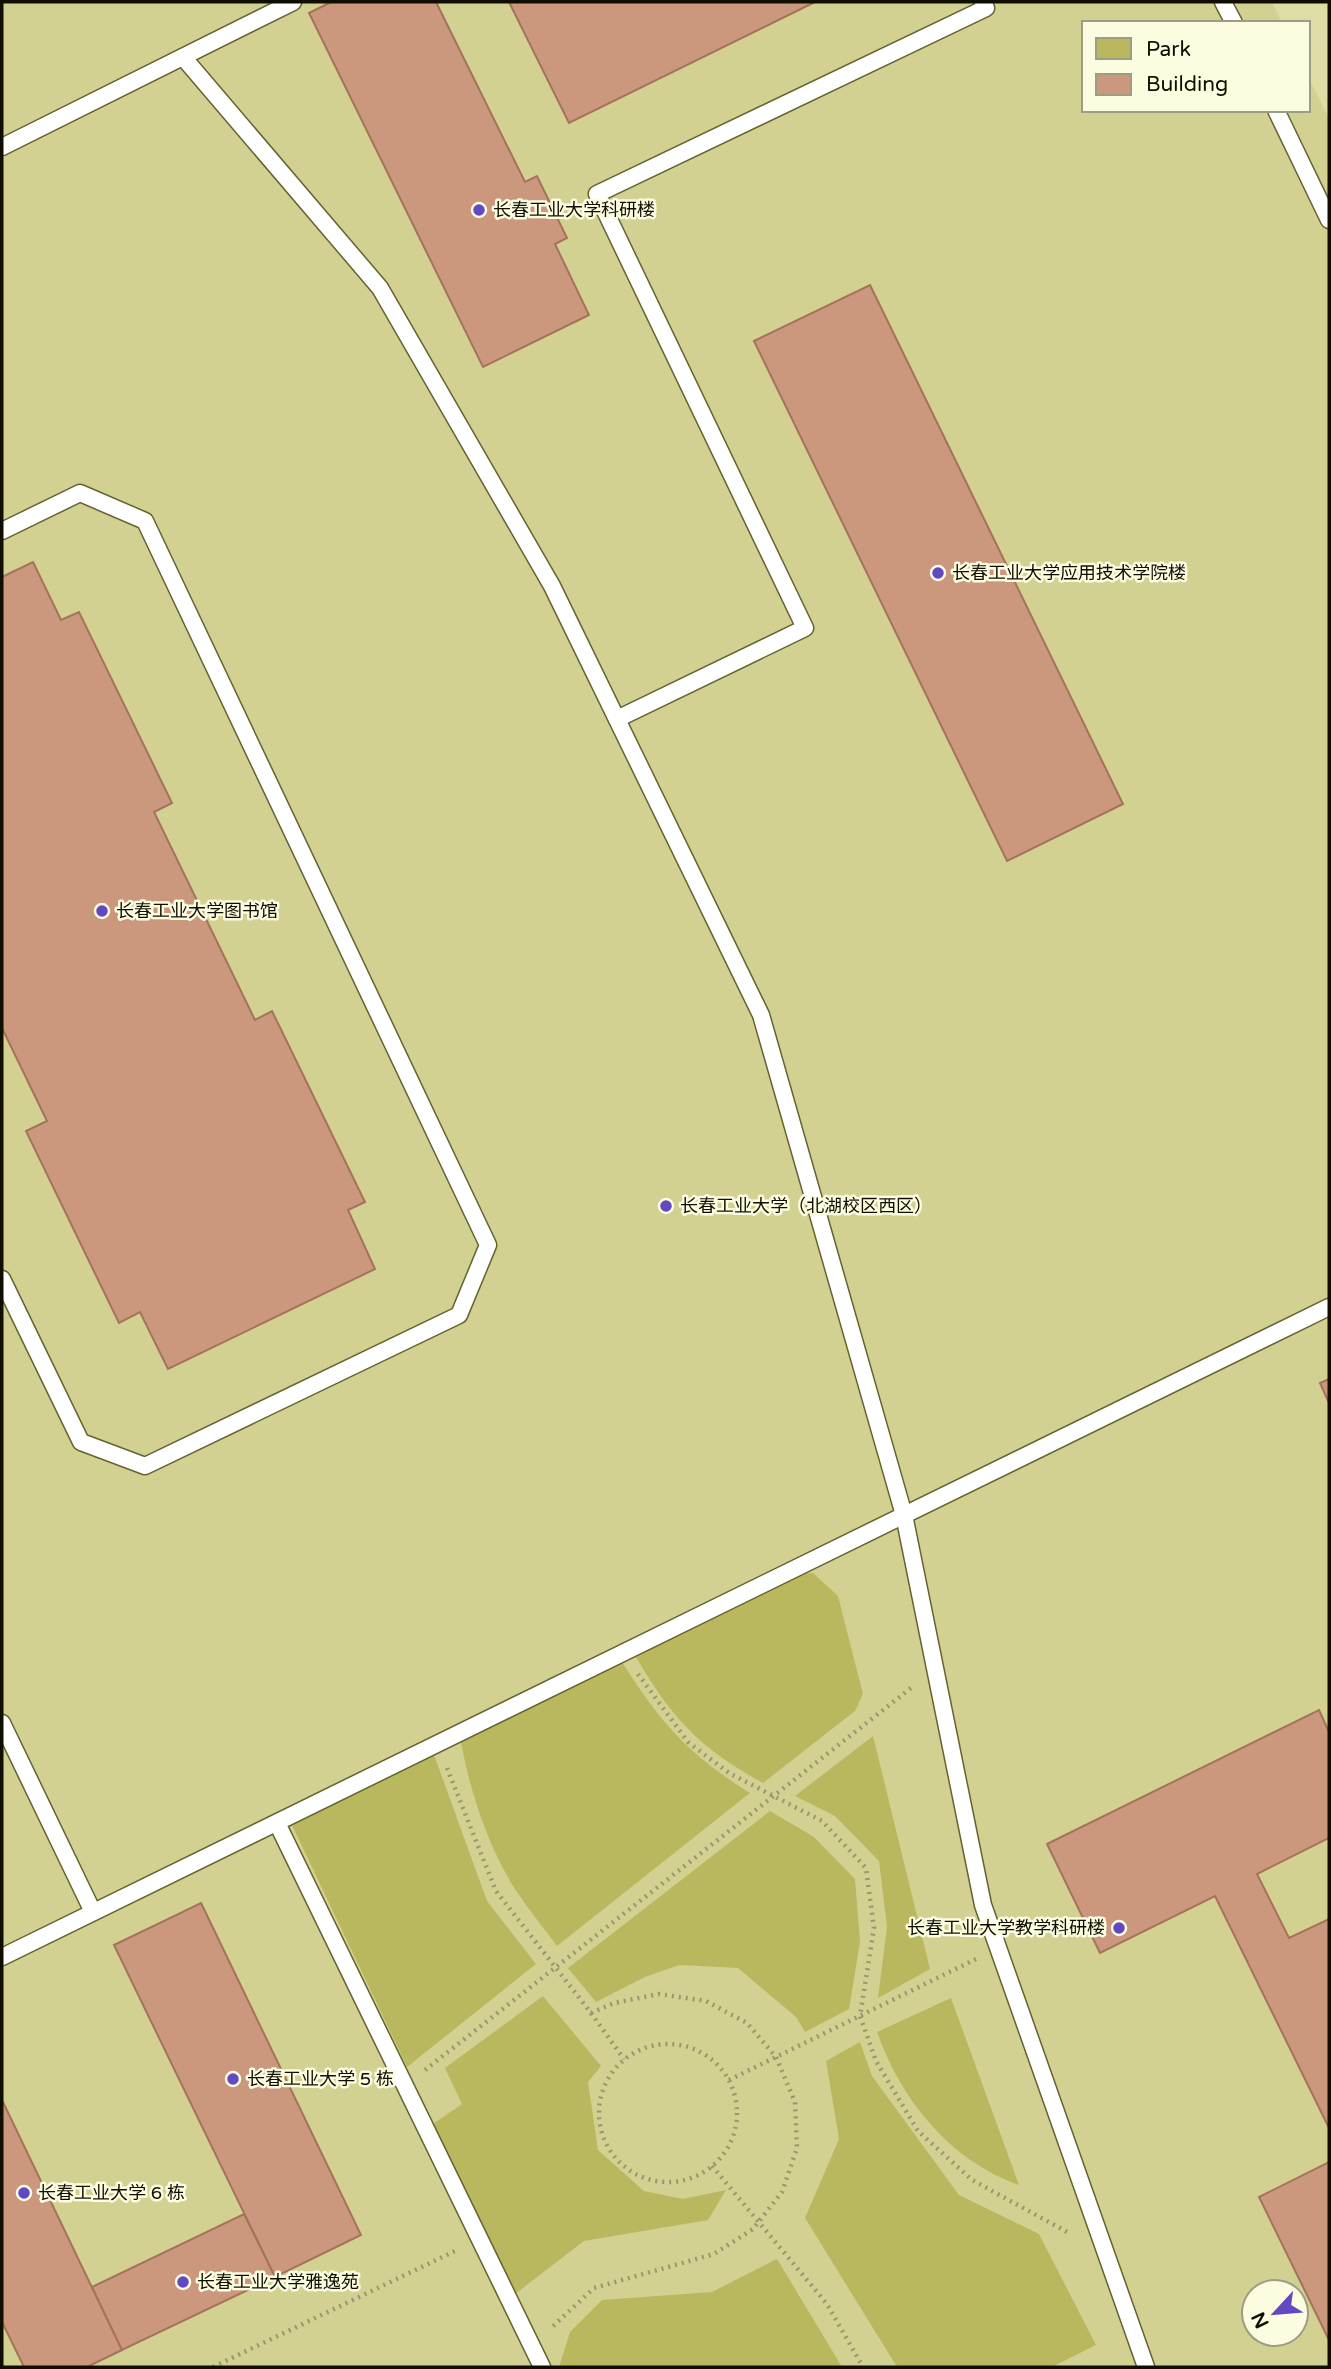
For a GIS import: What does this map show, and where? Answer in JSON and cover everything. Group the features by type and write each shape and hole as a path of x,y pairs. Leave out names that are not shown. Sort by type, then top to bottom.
{"lane":[{"path":"2,146 293,2"},
{"path":"617,719 805,628 597,194 986,8 983,2"},
{"path":"1223,2 1233,21"},
{"path":"183,57 380,288 552,586 761,1015 904,1515 983,1905 1146,2367"},
{"path":"1277,112 1329,220"},
{"path":"2,531 80,493 145,521 488,1245 459,1315 145,1466 82,1442 2,1279"},
{"path":"2,1957 1329,1307"},
{"path":"2,1723 93,1912"},
{"path":"277,1823 542,2367"}],"path":[{"path":"624,1652 654,1698 688,1742 729,1773 822,1821 866,1868 874,1928 860,2016 876,2061 918,2131 972,2180 1105,2252"},
{"path":"405,2085 936,1669"},
{"path":"437,1744 496,1891 591,2012 624,2059"},
{"path":"729,2080 998,1948"},
{"path":"532,2345 594,2288 714,2254 753,2229 782,2192 797,2148 795,2102 776,2057 747,2023 706,2001 659,1994 614,2003 591,2012"},
{"path":"653,2045 687,2046 707,2054 729,2080 738,2115 734,2138 721,2158 703,2174 680,2182 656,2182 634,2174 616,2159 604,2140 598,2118 600,2096 609,2076 624,2059 653,2045"},
{"path":"712,2166 827,2304 863,2367"},
{"path":"214,2367 480,2239"}],"shaded area":[{"name":"长春工业大学（北湖校区西区）","path":"2,2 1272,2 1281,21 1082,21 1082,112 1310,112 1310,80 1329,119 1329,2367 2,2367"}],"green space":[{"path":"813,1573 838,1596 863,1694 855,1711 763,1783 721,1757 688,1729 660,1695 634,1653 798,1574"},
{"path":"620,1659 648,1701 676,1735 708,1764 750,1793 557,1946 515,1889 496,1854 474,1796 460,1737"},
{"path":"873,1736 930,1969 878,1998 887,1927 879,1861 835,1816 795,1796"},
{"path":"433,1752 487,1901 536,1964 407,2067 290,1821"},
{"path":"770,1811 814,1837 855,1879 860,1942 849,2009 805,2032 796,2017 738,1968 679,1965 645,1977 596,2002 568,1968"},
{"path":"543,1996 601,2066 588,2082 598,2150 644,2191 683,2199 726,2190 708,2220 584,2241 515,2294 433,2124 462,2104 445,2068"},
{"path":"951,1998 1019,2185 971,2161 931,2125 900,2081 877,2032"},
{"path":"860,2042 872,2076 959,2195 1039,2234 1096,2345 1052,2367 897,2367 805,2218 839,2139 826,2061"},
{"path":"777,2259 842,2367 559,2367 570,2332 602,2300 712,2292"}],"building":[{"name":"长春工业大学科研楼","path":"331,2 436,2 525,182 537,176 567,238 555,244 589,315 483,367 309,13"},
{"path":"509,2 815,2 569,123"},
{"name":"长春工业大学应用技术学院楼","path":"870,285 1123,804 1007,861 754,341"},
{"name":"长春工业大学图书馆","path":"33,562 61,620 79,612 172,803 154,812 255,1020 272,1011 365,1202 348,1210 375,1269 168,1369 140,1312 119,1323 26,1131 47,1121 2,1028 2,577"},
{"path":"1329,1379 1329,1403 1320,1383"},
{"name":"长春工业大学教学科研楼","path":"1319,1710 1329,1732 1329,1838 1257,1874 1289,1938 1329,1919 1329,2128 1215,1896 1100,1953 1047,1844"},
{"name":"长春工业大学 5 栋","path":"201,1903 361,2235 275,2277 114,1945"},
{"name":"长春工业大学 6 栋","path":"2,2100 122,2350 87,2367 24,2367 2,2322"},
{"path":"1329,2162 1329,2340 1310,2301 1310,2278 1299,2278 1259,2197"},
{"name":"长春工业大学雅逸苑","path":"244,2214 275,2277 122,2350 92,2287"}],"place":[{"name":"长春工业大学科研楼","path":"479,210"},
{"name":"长春工业大学应用技术学院楼","path":"938,573"},
{"name":"长春工业大学图书馆","path":"102,911"},
{"name":"长春工业大学（北湖校区西区）","path":"666,1206"},
{"name":"长春工业大学教学科研楼","path":"1119,1928"},
{"name":"长春工业大学 5 栋","path":"233,2079"},
{"name":"长春工业大学 6 栋","path":"24,2193"},
{"name":"长春工业大学雅逸苑","path":"183,2282"}]}
